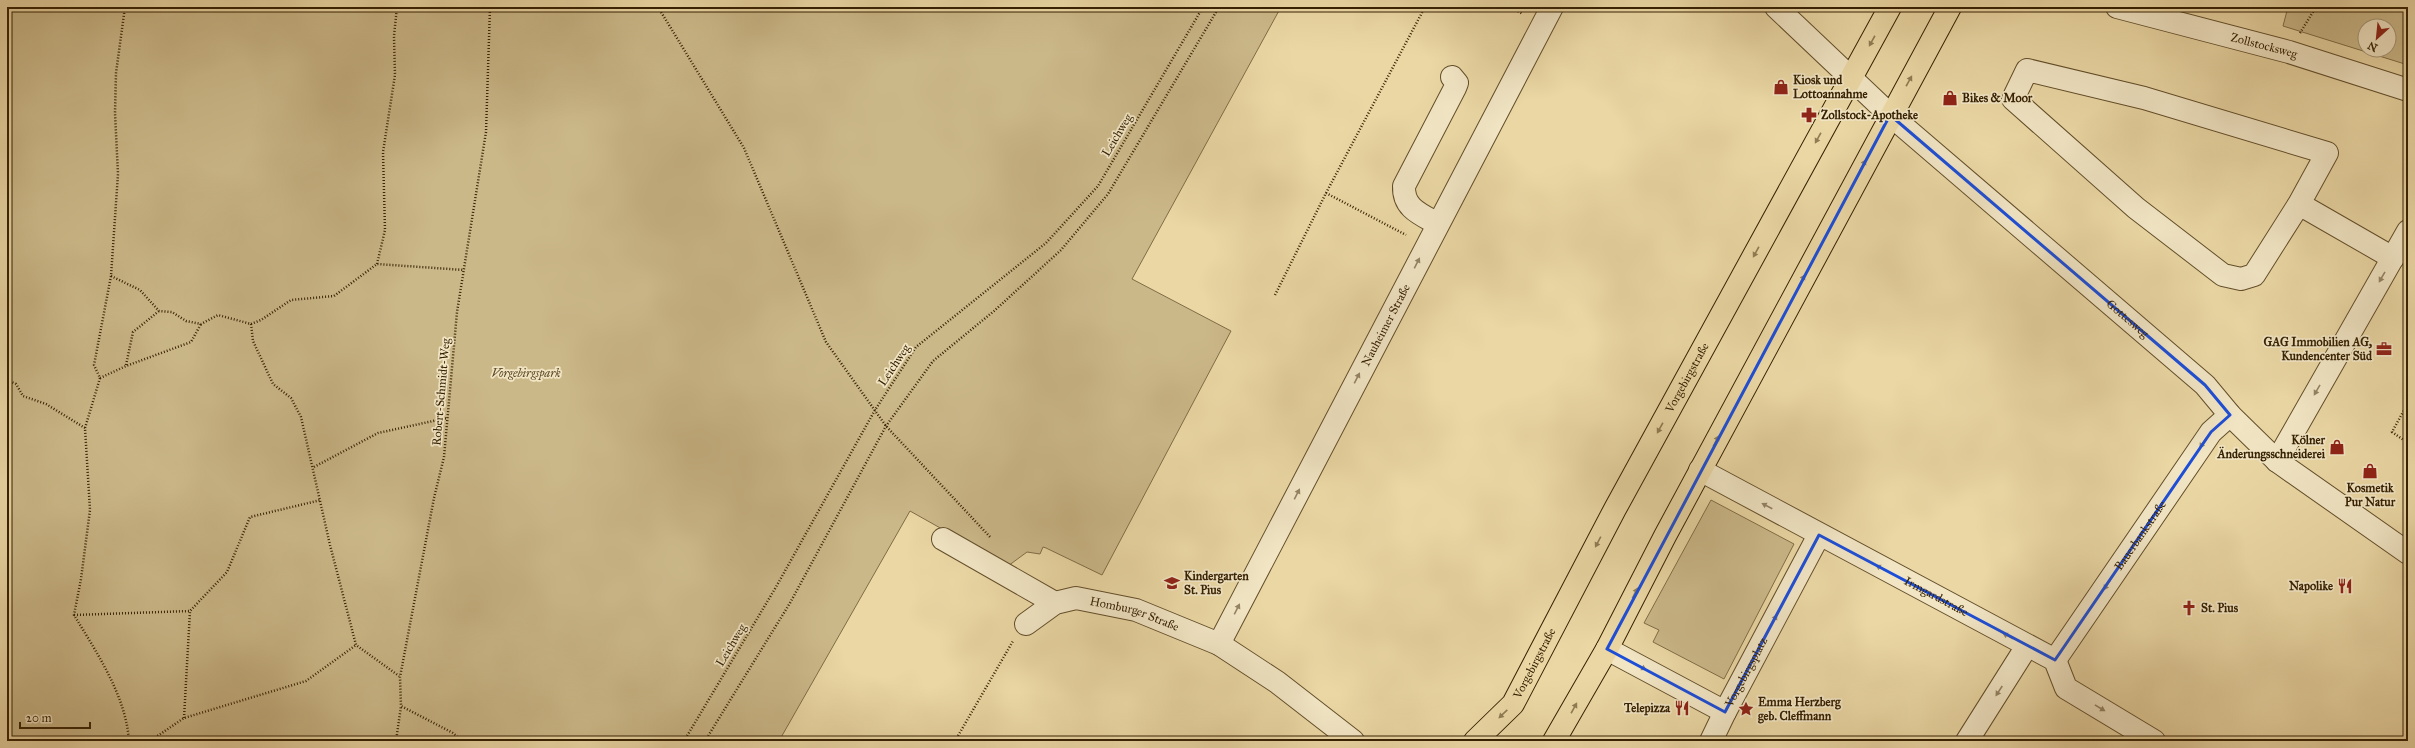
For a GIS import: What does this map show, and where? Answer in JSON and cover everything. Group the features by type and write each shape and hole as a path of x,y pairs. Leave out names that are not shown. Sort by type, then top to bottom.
{"main road":[{"name":"Vorgebirgstraße","path":"1475,741 1513,704 1615,509 1890,7"},
{"path":"1554,741 1607,649 1700,470 1890,115 1950,7"}],"street":[{"name":"Nauheimer Straße","path":"1219,644 1426,245 1552,7"},
{"name":"Gottesweg","path":"1776,7 1851,80 1890,115 2205,385 2230,415 2277,461 2408,553"},
{"name":"Zollstocksweg","path":"2117,7 2289,52 2408,90"},
{"path":"2026,70 2144,98 2327,154 2298,204 2254,275 2241,279 2224,275 2136,208 2013,99 2026,70"},
{"path":"1438,224 1413,211 1406,202 1404,186 1456,88 1457,83 1452,77"},
{"path":"2298,204 2393,258"},
{"path":"2277,461 2408,231"},
{"name":"Bauerbankstraße","path":"2055,660 2211,432 2230,415"},
{"name":"Irmgardstraße","path":"1700,470 2055,660"},
{"name":"Vorgebirgsplatz","path":"1607,649 1725,712 1819,535"},
{"path":"944,539 1055,603"},
{"name":"Homburger Straße","path":"1026,624 1055,603 1076,598 1136,610 1219,644 1277,682 1353,741"},
{"path":"1967,741 2028,646"},
{"path":"2055,660 2066,688 2154,741"},
{"path":"1711,741 1725,712"}],"path":[{"path":"125,7 116,73 115,113 118,174 111,276 94,365 100,378 85,428 90,510 81,579 74,615 97,653 118,697 129,741"},
{"path":"100,378 126,366 191,342 201,324 218,314 251,324 261,320 291,300 334,296 377,264 385,230 383,152 395,75 394,36 398,7"},
{"name":"Robert-Schmidt-Weg","path":"396,741 401,706 400,677 434,498 444,458 457,312 486,132 490,7"},
{"path":"658,7 744,148 826,342 886,426 992,540"},
{"name":"Leichweg","path":"684,741 776,587 875,410 916,347 1046,243 1098,186 1203,7"},
{"name":"Leichweg","path":"705,741 790,603 886,426 933,361 994,311 1061,250 1108,194 1219,7"},
{"path":"1274,295 1326,193 1425,7"},
{"path":"2289,52 2316,7"},
{"path":"1326,193 1426,245"},
{"path":"377,264 464,270"},
{"path":"111,276 140,290 159,311"},
{"path":"126,366 133,332 159,311 172,312 186,321 201,324"},
{"path":"251,324 254,341 273,384 291,398 302,417 356,645 400,677"},
{"path":"7,380 16,384 23,396 46,404 85,428"},
{"path":"2408,403 2392,432 2408,443"},
{"path":"314,467 378,433 448,418"},
{"path":"184,718 190,611 227,572 250,517 321,500"},
{"path":"74,615 190,611"},
{"path":"955,741 1004,655 1026,624"},
{"path":"150,741 184,718 306,681 356,645"},
{"path":"401,706 453,733 462,741"}],"highlighted area":[{"path":"1890,115 2205,385 2230,415 2211,432 2055,660 1819,535 1725,712 1607,649"}],"green space":[{"name":"Vorgebirgspark","path":"7,7 1281,7 1132,279 1231,331 1102,575 1043,547 1040,554 1027,552 1008,566 910,511 779,741 7,741"},
{"path":"2288,7 2408,7 2408,65 2386,58 2397,58 2397,18 2357,18 2357,49 2283,26"},
{"path":"1711,500 1794,544 1724,679 1653,642 1659,630 1644,623"}],"place":[{"name":"Kiosk und Lottoannahme","path":"1781,87"},
{"name":"Bikes & Moor","path":"1950,98"},
{"name":"Zollstock-Apotheke","path":"1809,115"},
{"name":"GAG Immobilien AG, Kundencenter Süd","path":"2384,349"},
{"name":"Kölner Änderungsschneiderei","path":"2337,447"},
{"name":"Kosmetik Pur Natur","path":"2370,471"},
{"name":"Kindergarten St. Pius","path":"1172,583"},
{"name":"Napolike","path":"2345,586"},
{"name":"St. Pius","path":"2189,608"},
{"name":"Telepizza","path":"1682,708"},
{"name":"Emma Herzberg geb. Cleffmann","path":"1746,709"}]}
